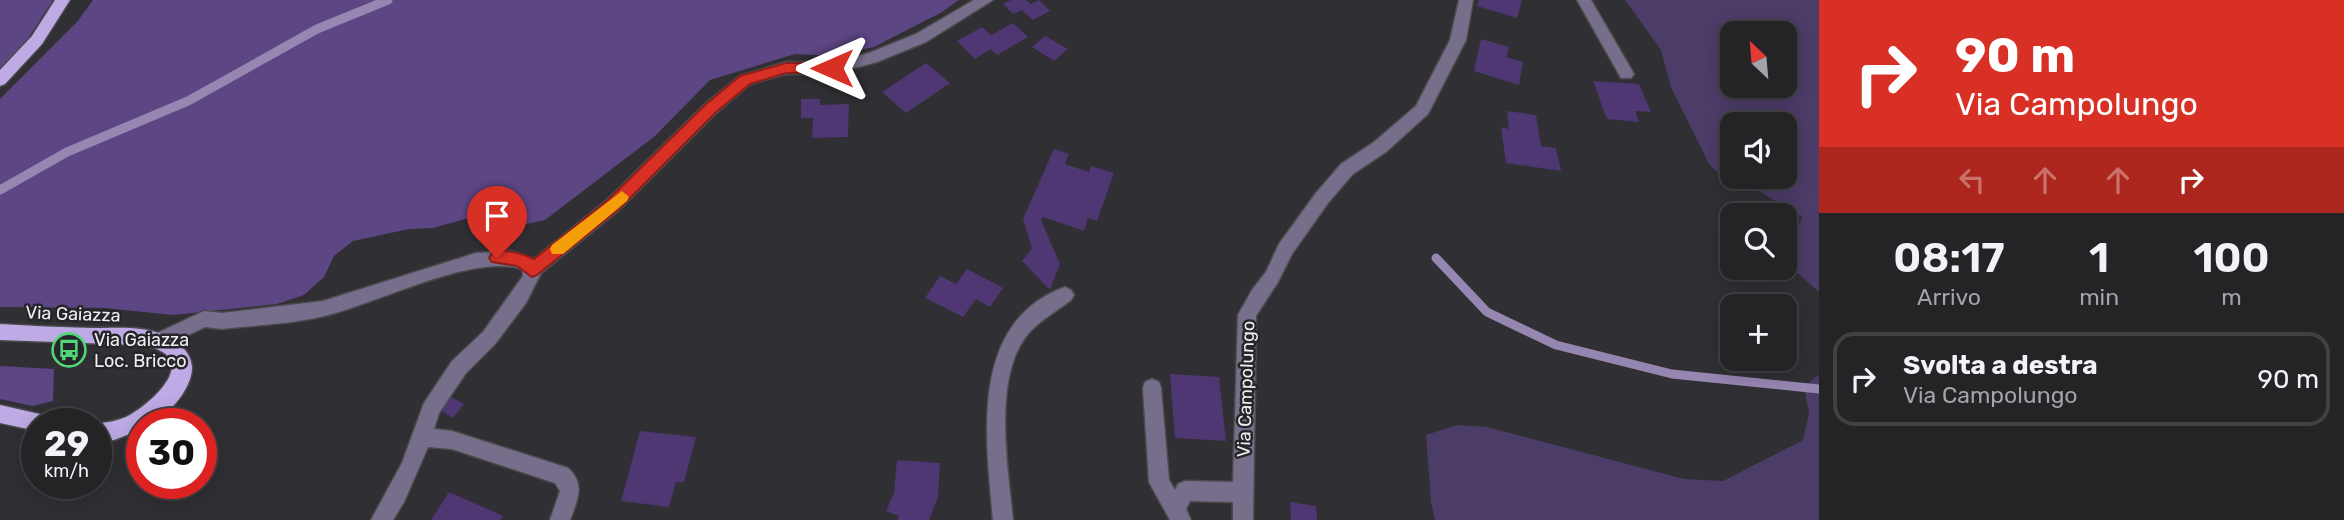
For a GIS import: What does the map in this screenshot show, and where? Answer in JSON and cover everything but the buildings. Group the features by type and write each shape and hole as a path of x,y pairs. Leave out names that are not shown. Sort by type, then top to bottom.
{"main road":[{"path":"0,80 37,40 63,0"},
{"name":"Via Gaiazza","path":"0,332 130,337 159,341"},
{"path":"112,430 133,426 161,406 171,394 182,372 180,361 173,348 159,341"},
{"path":"0,414 21,419"}],"street":[{"path":"532,270 614,205 710,109 745,80 786,68 832,68 872,58 921,38 986,0"},
{"name":"Via Campolungo","path":"1242,520 1247,314 1272,277 1285,249 1347,169 1380,147 1422,110 1458,40 1465,0"},
{"path":"1584,0 1626,74"},
{"path":"159,341 204,319 222,321 323,309 477,260 510,258 528,264 532,277 520,298 443,388 431,409 397,495 381,520"},
{"path":"1003,520 996,428 1003,366 1019,330 1065,295"},
{"path":"1152,388 1159,482 1178,515"},
{"path":"422,437 452,440 561,475 568,481 570,491 560,520"},
{"path":"1178,515 1185,491 1242,492"}],"shaded area":[{"path":"0,0 53,0 23,46 0,69"},
{"path":"93,0 959,0 942,12 874,47 833,56 795,54 710,80 655,136 545,220 522,225 480,215 433,228 409,229 353,241 334,256 324,277 304,295 277,304 173,315 105,308 0,307 0,99 77,22"},
{"path":"1625,0 1819,0 1819,292 1797,273 1797,230 1802,217 1797,214 1797,203 1779,203 1756,189 1797,189 1797,112 1720,112 1720,175 1709,164 1671,87 1661,50"},
{"path":"0,366 54,369 53,401 33,406 0,399"},
{"path":"1819,375 1819,520 1435,520 1426,435 1457,425 1487,427 1684,479 1723,481 1803,440 1809,413 1804,387"}],"waterway":[{"path":"0,190 67,152 188,101 317,29 388,0"},
{"path":"1436,258 1487,312 1556,345 1672,374 1819,389"}],"slow traffic":[{"path":"558,249 622,197"}],"place":[{"name":"Via Gaiazza Loc. Bricco","path":"69,350"}],"route":[{"path":"497,258 519,260 528,264 532,270 614,205 710,109 745,80 786,68 832,68"}]}
